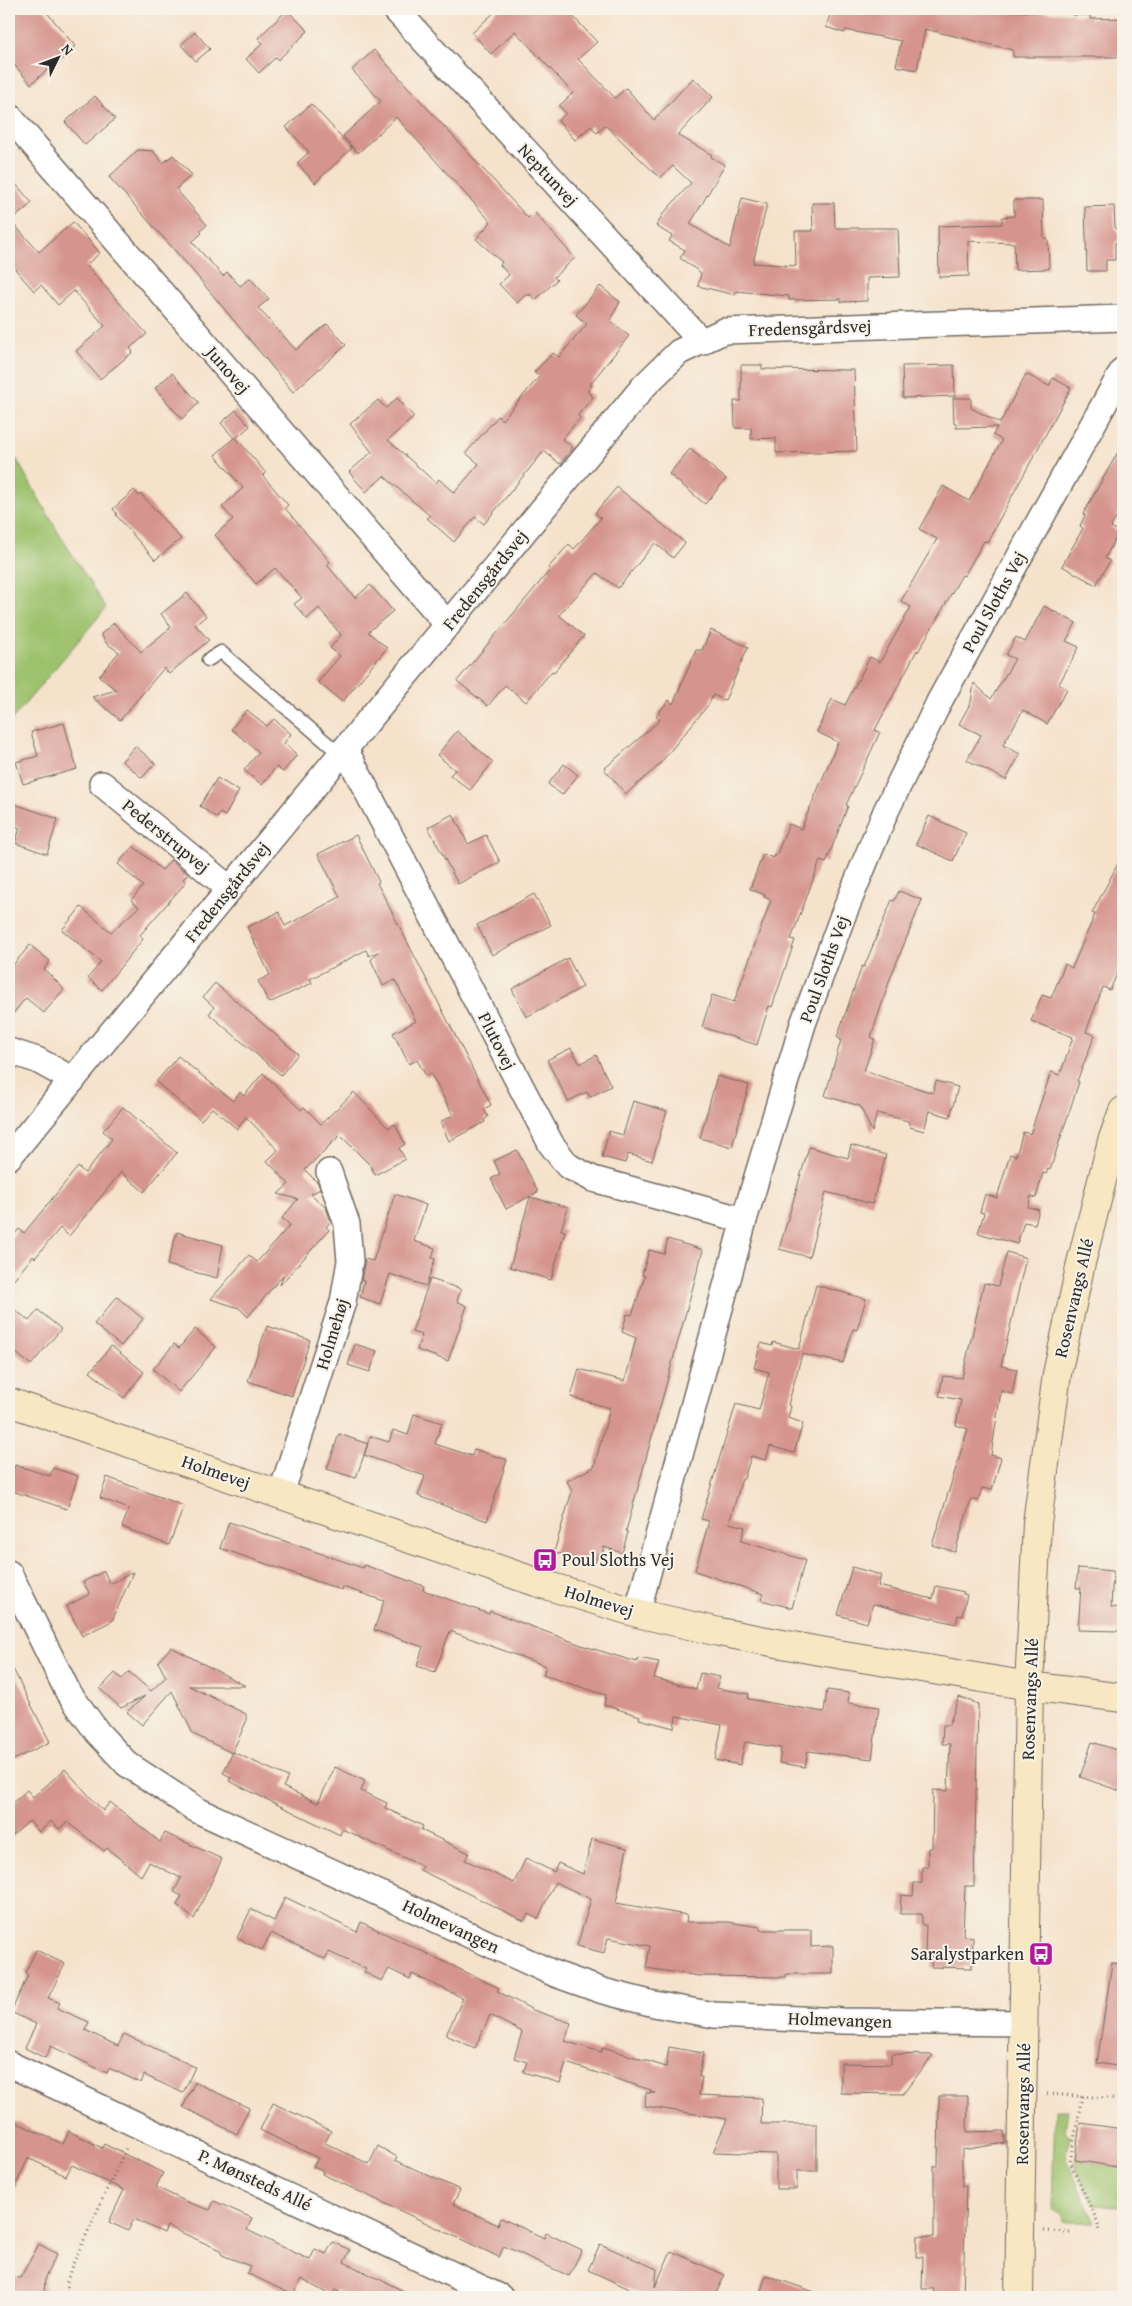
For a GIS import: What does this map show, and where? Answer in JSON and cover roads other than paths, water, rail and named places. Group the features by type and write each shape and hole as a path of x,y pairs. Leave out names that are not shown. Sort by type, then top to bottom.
{"street":[{"name":"Neptunvej","path":"395,9 702,342"},
{"name":"Junovej","path":"9,116 448,625"},
{"name":"Fredensgårdsvej","path":"9,1157 644,386 679,352 724,331 1123,318"},
{"name":"Poul Sloths Vej","path":"638,1613 744,1220 804,1024 842,918 886,811 940,700 1123,370"},
{"name":"Plutovej","path":"343,752 551,1144 568,1166 593,1179 744,1220"},
{"name":"Pederstrupvej","path":"102,784 230,889"},
{"path":"9,1050 37,1060 73,1080"},
{"name":"Rosenvangs Allé","path":"1019,2297 1024,2092 1029,1686 1037,1523 1056,1374 1112,1141 1123,1111"},
{"name":"Holmehøj","path":"282,1494 343,1302 350,1261 348,1224 330,1172"},
{"name":"Holmevej","path":"9,1402 564,1591 638,1613 719,1632 1029,1686 1123,1698"},
{"name":"Holmevangen","path":"9,1573 68,1692 98,1733 127,1764 197,1810 555,1974 603,1991 654,2004 714,2015 843,2021 1024,2023"},
{"name":"P. Mønsteds Allé","path":"9,2064 500,2297"}],"lane":[{"path":"208,660 221,652 343,752"}],"place":[{"name":"Poul Sloths Vej","path":"545,1560"},
{"name":"Saralystparken","path":"1041,1954"}]}
